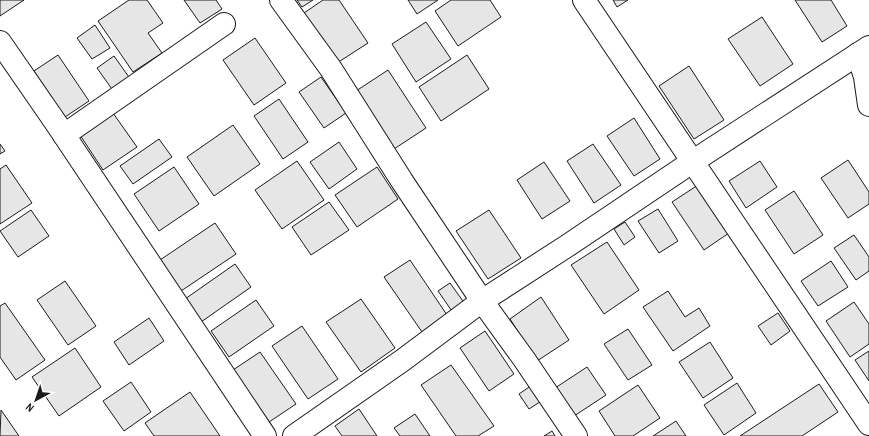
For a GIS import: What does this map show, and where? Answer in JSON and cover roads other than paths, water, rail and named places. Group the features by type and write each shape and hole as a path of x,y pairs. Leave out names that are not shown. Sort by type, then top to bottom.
{"street":[{"path":"281,0 330,69 482,302 524,359 576,436"},
{"path":"584,0 869,424"},
{"path":"64,135 224,24"},
{"path":"0,42 64,135 265,436"},
{"path":"294,436 403,360 482,302 692,162 864,51"},
{"path":"864,51 865,77 869,105"}]}
